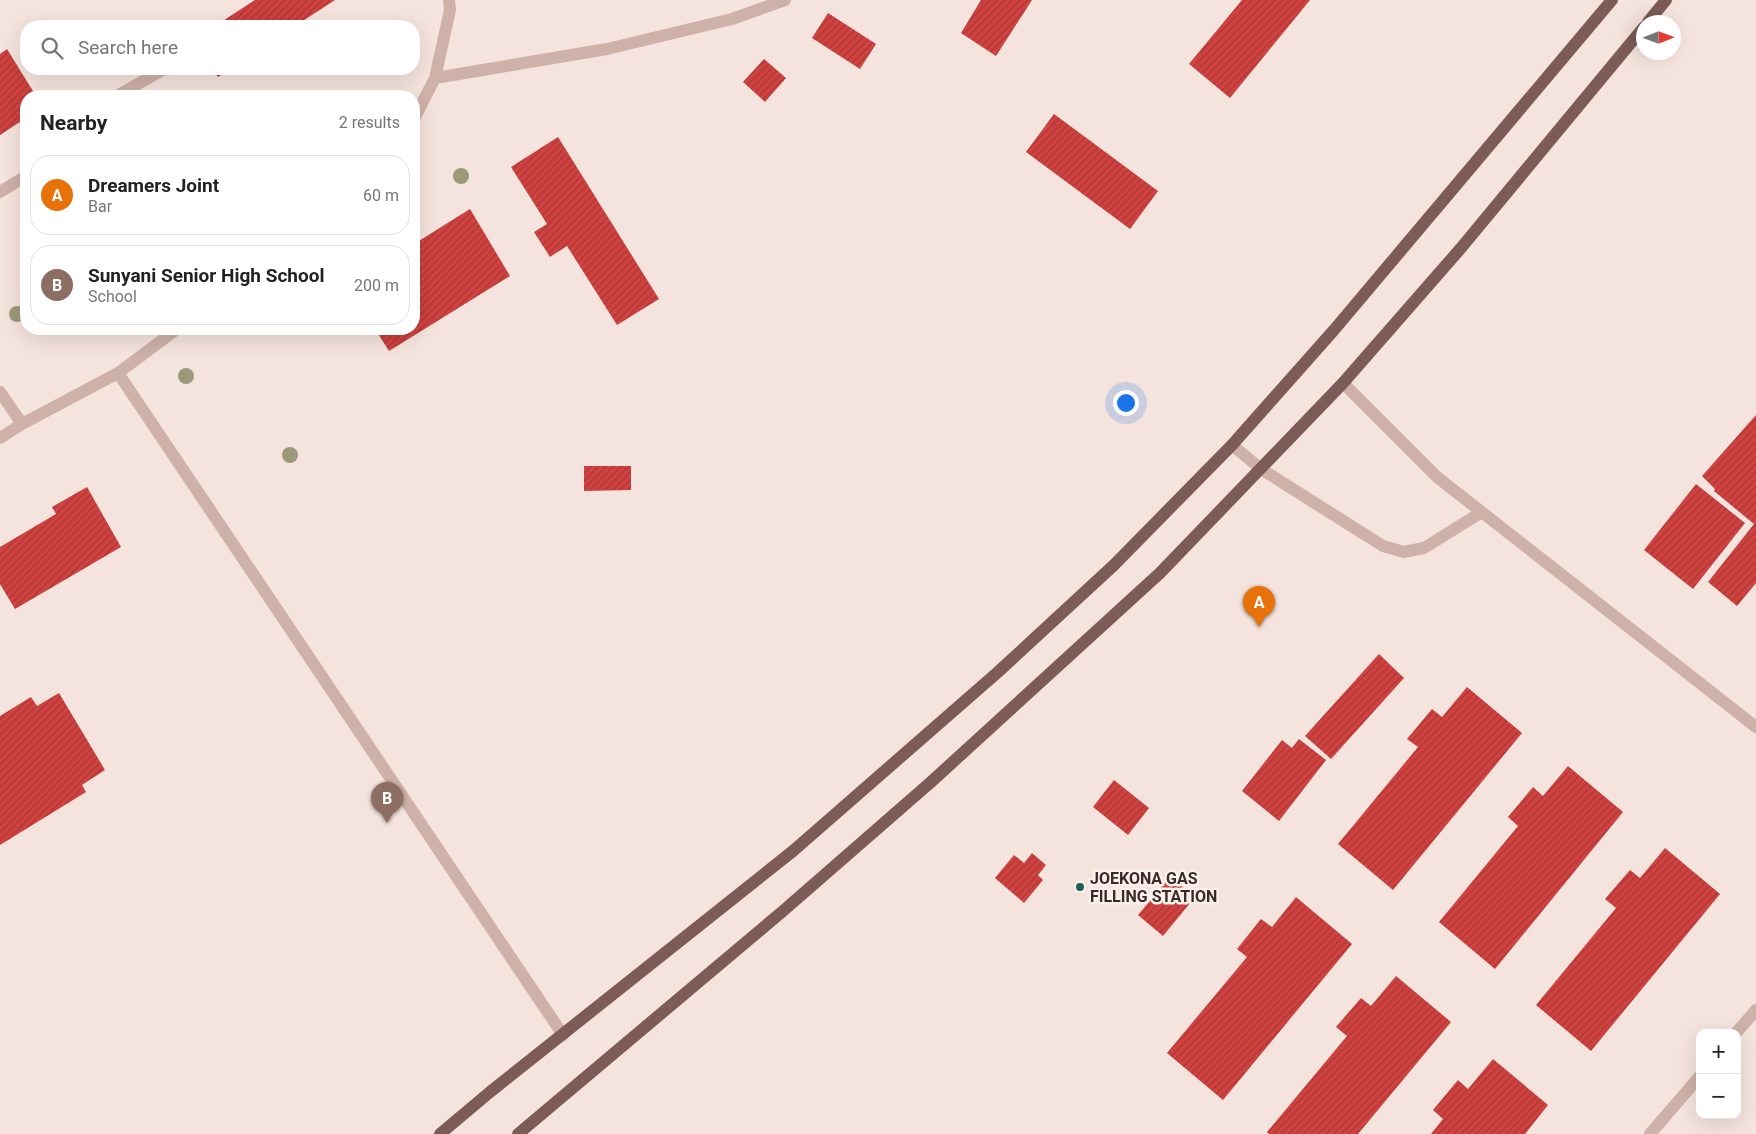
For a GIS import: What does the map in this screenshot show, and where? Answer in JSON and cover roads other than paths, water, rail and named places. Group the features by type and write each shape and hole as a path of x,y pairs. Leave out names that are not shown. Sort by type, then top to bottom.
{"main road":[{"path":"440,1134 793,851 998,672 1114,565 1232,446 1334,330 1612,0"},
{"path":"1654,15 1666,0"},
{"path":"518,1134 761,930 931,782 1160,572 1343,383 1461,248 1636,37"}],"street":[{"path":"420,107 435,78 450,10 449,0"},
{"path":"435,78 607,49 732,19 785,0"},
{"path":"127,90 154,75"},
{"path":"0,192 20,180"},
{"path":"0,438 22,424 118,373 169,335"},
{"path":"118,373 563,1035"},
{"path":"1343,383 1437,477 1756,727"},
{"path":"0,392 22,424"},
{"path":"1232,446 1261,468 1383,546 1404,552 1424,548 1482,512"},
{"path":"1739,1029 1756,1010"},
{"path":"1650,1134 1696,1081"}],"place":[{"name":"Dreamers Joint","path":"1259,627"},
{"name":"Sunyani Senior High School","path":"387,823"},
{"name":"JOEKONA GAS FILLING STATION","path":"1080,887"}]}
